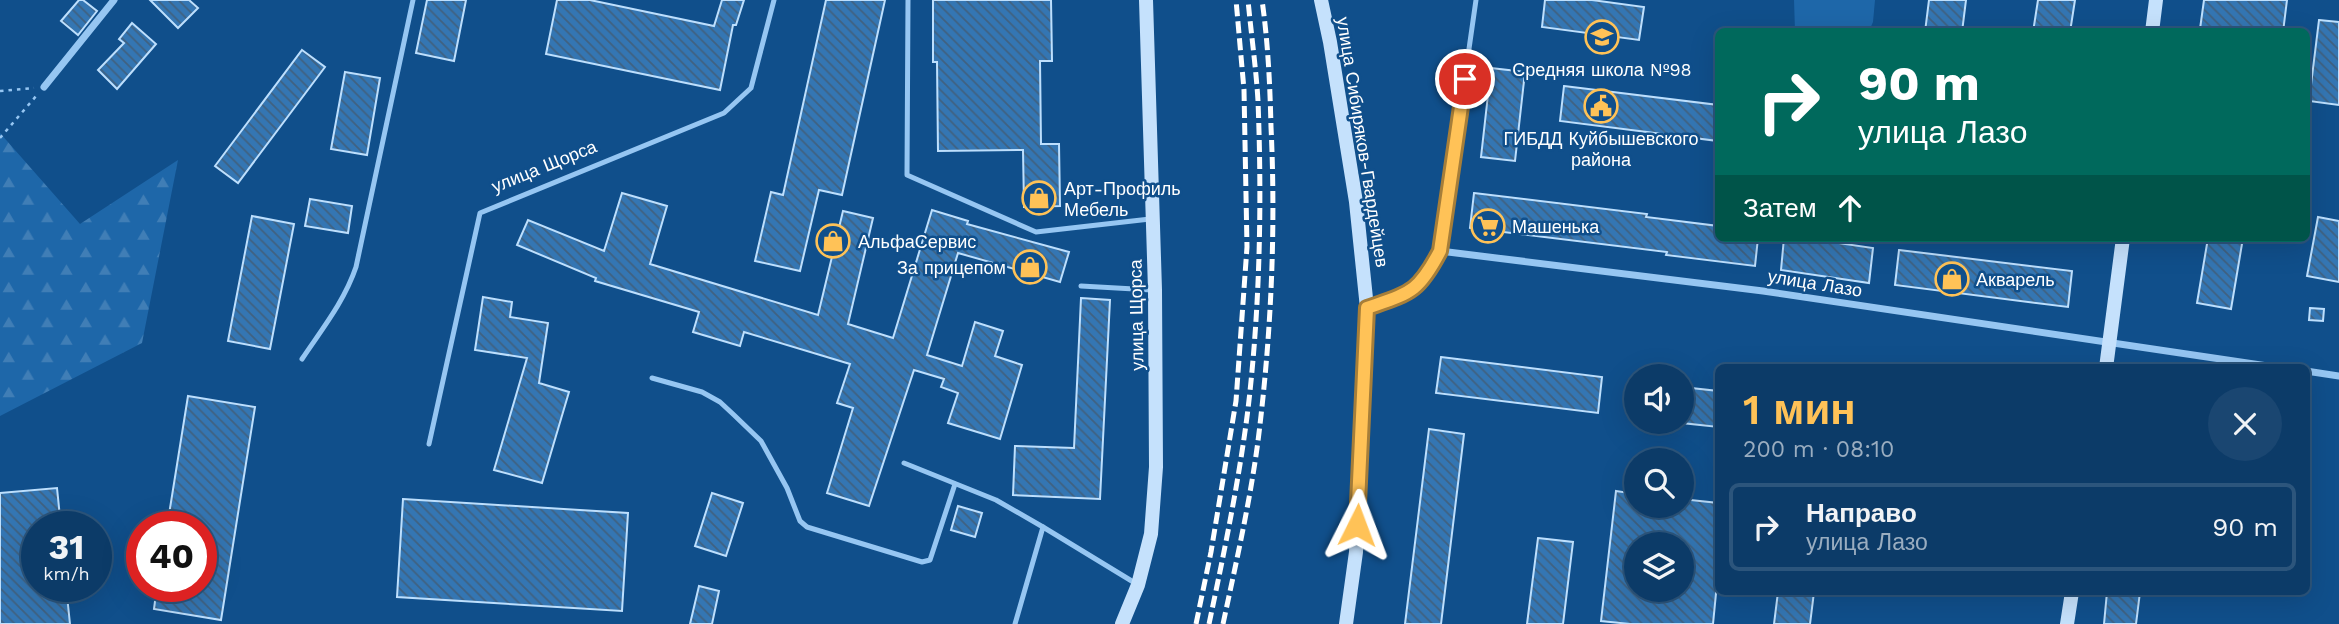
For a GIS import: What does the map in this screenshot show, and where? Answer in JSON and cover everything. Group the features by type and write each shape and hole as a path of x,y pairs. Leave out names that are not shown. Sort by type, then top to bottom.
{"street":[{"path":"44,87 114,0"},
{"name":"улица Щорса","path":"1122,624 1138,585 1151,534 1157,467 1155,290 1146,0"},
{"name":"улица Сибиряков-Гвардейцев","path":"1321,0 1356,202 1367,308 1356,552 1346,624"},
{"path":"2152,28 2156,0"},
{"path":"2106,364 2122,242"},
{"path":"1367,308 1409,294 1429,273 1440,251"},
{"name":"улица Лазо","path":"1440,251 1687,280 2255,364"},
{"path":"2310,372 2339,376"},
{"path":"2067,624 2072,595"}],"lane":[{"path":"302,359 339,306 356,267 413,0"},
{"name":"улица Щорса","path":"429,444 480,213 724,113 751,88 774,0"},
{"path":"908,0 907,175 1036,232 1153,219"},
{"path":"1440,251 1476,0"},
{"path":"1081,286 1155,290"},
{"path":"652,378 702,392 720,402 734,415 761,441 787,488 800,521 807,527 922,562 930,560 955,484"},
{"path":"904,463 996,500 1138,585"},
{"path":"1015,624 1043,527"}],"path":[{"path":"0,91 44,87"},
{"path":"0,138 44,87"}],"green space":[{"path":"1794,0 1875,0 1870,28 1795,28"},
{"path":"0,133 80,224 178,160 142,343 0,416"}],"building":[{"path":"79,0 97,11 78,35 61,21"},
{"path":"150,0 189,0 198,8 178,28"},
{"path":"427,0 466,0 454,61 416,53"},
{"path":"557,0 590,0 714,26 722,0 744,0 736,25 733,25 720,90 546,54"},
{"path":"826,0 885,0 842,195 819,190 800,271 755,261 771,192 783,195"},
{"path":"933,0 1051,0 1052,61 1040,61 1041,144 1059,144 1060,206 1024,207 1023,150 938,151"},
{"name":"Средняя школа №98","path":"1545,0 1592,0 1644,7 1639,40 1542,27"},
{"path":"1929,0 1966,0 1962,28 1926,28"},
{"path":"2038,0 2075,0 2071,28 2034,28"},
{"path":"2204,0 2287,0 2284,28 2200,28"},
{"path":"2319,20 2339,22 2339,105 2310,101"},
{"path":"132,23 156,44 117,89 98,70 124,43 119,39"},
{"path":"302,50 325,67 238,183 215,166"},
{"path":"1491,68 1525,72 1515,161 1481,157"},
{"path":"345,72 380,78 367,155 331,149"},
{"path":"1564,86 1715,105 1715,141 1560,121"},
{"path":"622,193 667,206 650,264 818,315 843,211 873,218 848,324 893,338 932,210 968,221 967,224 1069,252 1060,282 958,253 927,355 962,366 975,322 1003,331 995,356 1022,365 1000,439 948,423 958,393 941,387 944,379 914,370 869,506 827,493 853,408 837,403 850,364 744,332 740,346 693,332 699,312 595,281 596,278 517,245 528,220 604,251"},
{"path":"1474,193 1647,214 1646,217 1715,226 1715,242 1758,242 1755,266 1666,255 1667,252 1470,228"},
{"path":"310,199 352,206 348,233 305,226"},
{"path":"252,216 294,224 270,349 228,341"},
{"path":"2318,217 2339,221 2339,282 2307,276"},
{"path":"1784,242 1832,242 1873,248 1869,283 1781,270"},
{"path":"2207,242 2242,242 2231,309 2197,303"},
{"path":"1899,250 2072,271 2068,307 1895,285"},
{"path":"483,297 512,302 510,317 548,323 539,383 569,392 542,483 494,470 527,358 475,350"},
{"path":"1081,298 1110,300 1100,499 1013,495 1015,446 1074,448"},
{"path":"2310,308 2324,309 2323,321 2309,320"},
{"path":"1441,357 1602,377 1598,413 1436,393"},
{"path":"1694,388 1715,391 1715,427 1694,424"},
{"path":"188,396 255,407 221,620 154,609 155,602 217,602 217,511 170,511"},
{"path":"1429,429 1464,434 1441,624 1405,624"},
{"path":"57,488 59,511 21,511 21,602 68,602 70,624 0,624 0,493"},
{"path":"1616,491 1624,492 1624,518 1694,518 1694,500 1715,503 1716,595 1713,624 1630,624 1601,621"},
{"path":"712,493 743,503 726,556 695,546"},
{"path":"403,499 628,513 622,611 397,597"},
{"path":"958,506 982,513 975,537 951,530"},
{"path":"1538,538 1573,542 1563,624 1527,624"},
{"path":"699,586 719,591 712,624 690,624"},
{"path":"1778,595 1814,595 1810,624 1774,624"},
{"path":"2107,595 2140,595 2136,624 2104,624"}],"railway":[{"path":"1196,624 1236,401 1247,247 1244,90 1236,0"},
{"path":"1209,624 1240,463 1255,332 1260,216 1259,139 1248,0"},
{"path":"1223,624 1255,464 1269,324 1273,245 1272,166 1268,64 1262,0"}],"place":[{"name":"Средняя школа №98","path":"1602,37"},
{"name":"ГИБДД Куйбышевского района","path":"1601,106"},
{"name":"Арт-Профиль Мебель","path":"1039,198"},
{"name":"Машенька","path":"1488,226"},
{"name":"АльфаСервис","path":"833,241"},
{"name":"За прицепом","path":"1030,267"},
{"name":"Акварель","path":"1952,279"}],"route":[{"path":"1357,525 1367,308 1409,294 1429,273 1440,251 1465,79"}]}
